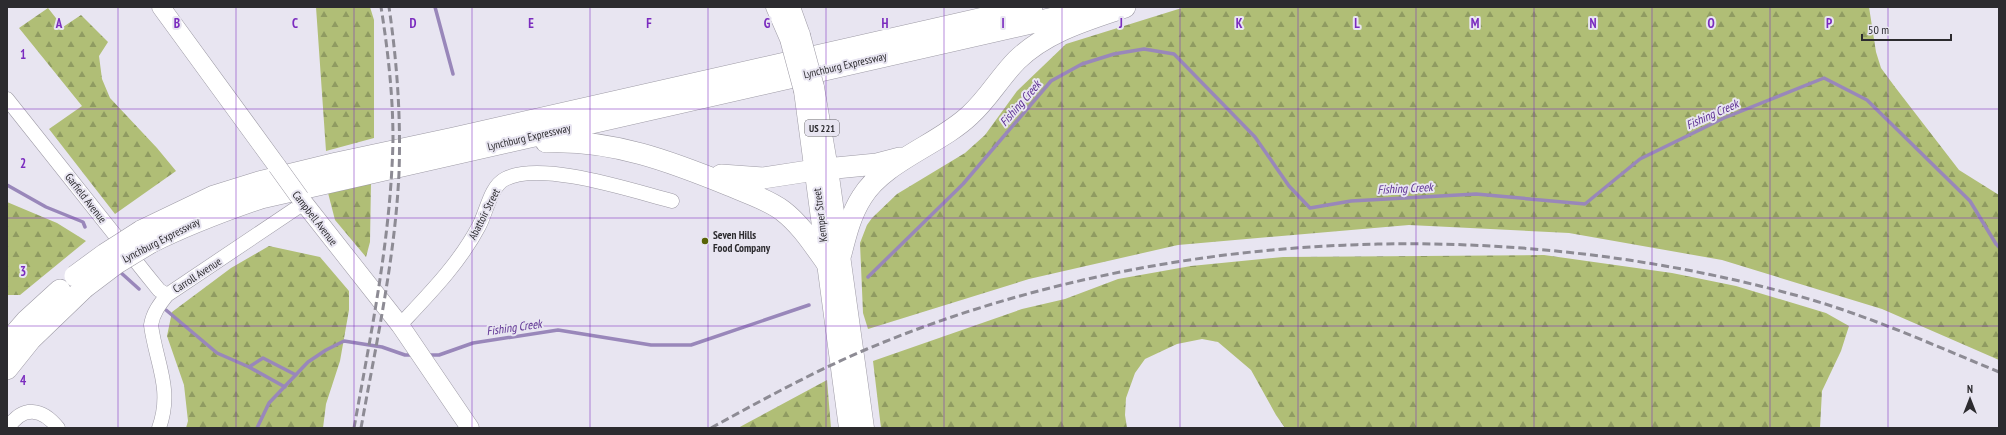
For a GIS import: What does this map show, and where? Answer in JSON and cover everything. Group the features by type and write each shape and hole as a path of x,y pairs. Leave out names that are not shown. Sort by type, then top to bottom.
{"highway":[{"path":"905,36 960,7"},
{"name":"Lynchburg Expressway","path":"7,343 26,322 80,282 117,263 146,237 214,196 258,182 337,162 454,138 1032,7"},
{"name":"Lynchburg Expressway","path":"146,237 180,228 221,211 261,198 1102,7"},
{"path":"698,173 743,178 763,178 877,164 909,156 922,150 969,116 1017,60 1039,42 1064,28 1125,7"},
{"path":"496,144 585,142 618,147 650,156 698,173 769,202 782,210 833,258 862,196 877,180 909,156"},
{"name":"Lynchburg Expressway","path":"7,369 80,282"}],"main road":[{"name":"Campbell Avenue","path":"161,7 302,201 404,332 470,428"},
{"name":"Kemper Street","path":"775,7 795,37"},
{"name":"Kemper Street","path":"790,7 795,37 809,89 822,170 833,258 848,428"},
{"name":"Kemper Street","path":"833,258 865,428"}],"street":[{"name":"Garfield Avenue","path":"7,99 159,290 167,295"},
{"name":"Abattoir Street","path":"404,332 431,292 459,260 479,226 495,188 504,180 516,174 532,173 565,175 672,201"},
{"name":"Carroll Avenue","path":"159,428 164,414 164,387 151,325 154,312 167,295 302,201"},
{"path":"8,428 14,419 23,413 34,411 52,420 58,428"}],"green space":[{"path":"316,7 370,7 374,20 374,138 326,151"},
{"path":"1185,7 1869,7 1876,52 1881,68 1959,170 1999,195 1999,360 1882,309 1722,260 1569,233 1409,225 1178,245 1029,279 868,329 863,313 860,243 867,225 872,218 897,194 965,153 985,135 1017,91 1066,44"},
{"path":"48,8 63,27 81,15 108,42 99,56 102,79 110,98 157,148 176,171 115,214 49,129 82,106 19,28"},
{"path":"371,182 370,242 366,257 335,220 327,189"},
{"path":"7,202 57,223 86,241 20,295 7,295"},
{"path":"269,246 320,257 349,291 349,310 340,361 326,404 323,428 186,428 188,421 184,385 167,336 172,312 231,268"},
{"path":"1544,255 1672,273 1736,286 1826,313 1849,326 1841,351 1822,391 1820,428 1285,428 1251,370 1218,342 1202,339 1177,344 1145,359 1135,373 1126,398 1125,415 1127,428 881,428 873,361 1022,309 1065,299 1118,279 1191,266 1283,257"},
{"path":"827,380 831,428 738,428 749,422"}],"waterway":[{"path":"435,7 453,74"},
{"name":"Fishing Creek","path":"868,277 963,184 1051,81 1082,64 1114,54 1144,49 1174,54 1255,137 1289,186 1310,208 1351,201 1476,194 1585,204 1640,159 1724,118 1824,78 1867,100 1970,201 1999,247"},
{"path":"7,185 46,207 83,222 85,227"},
{"path":"119,271 139,289"},
{"name":"Fishing Creek","path":"428,355 439,355 473,343 558,330 651,345 691,345 809,305"},
{"path":"166,310 217,353 249,367 285,387"},
{"name":"Fishing Creek","path":"257,428 269,403 308,362 326,350 344,341 382,347 405,355 413,355"},
{"path":"249,367 263,358 296,375"}],"railway":[{"path":"354,428 379,285 391,176 393,140 392,106 388,57 381,7"},
{"path":"361,428 379,333 397,205 399,173 398,90 389,7"},
{"path":"711,428 827,367 867,349 977,309 1090,278 1206,258 1324,246 1443,244 1561,252 1677,268 1791,294 1844,310 1999,372"}],"place":[{"name":"Seven Hills Food Company","path":"705,241"}]}
